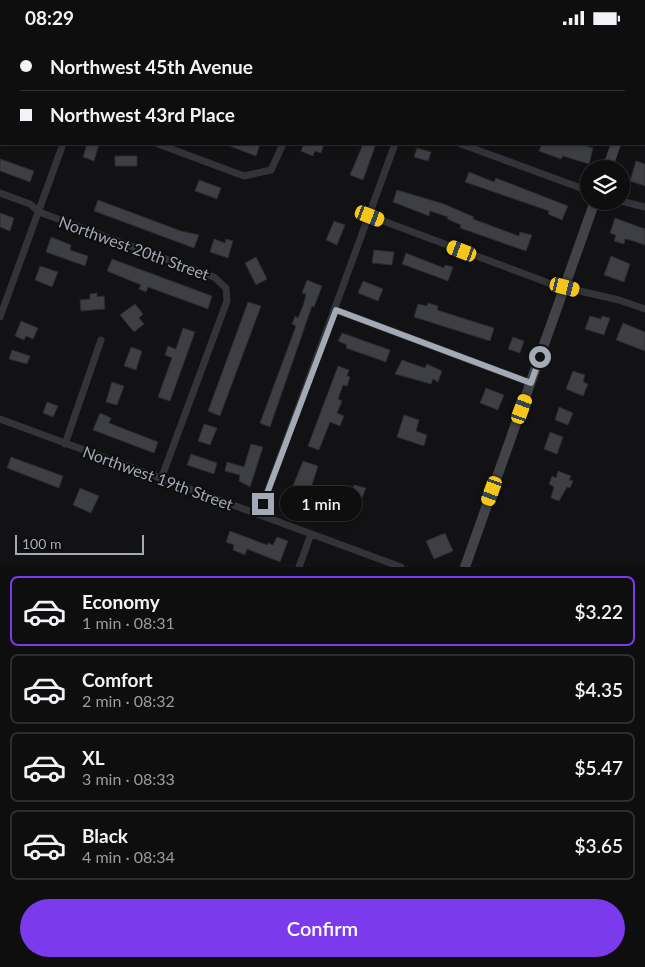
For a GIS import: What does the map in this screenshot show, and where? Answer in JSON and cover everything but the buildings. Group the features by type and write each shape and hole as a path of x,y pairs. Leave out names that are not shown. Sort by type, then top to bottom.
{"street":[{"path":"0,317 3,301 39,212 63,145"},
{"path":"161,145 244,176 262,173 270,169 282,145"},
{"path":"259,515 336,310 395,145"},
{"path":"464,145 580,188"},
{"path":"610,160 616,145"},
{"name":"Northwest 20th Street","path":"0,193 30,204 39,212 214,277 221,281 226,288 227,301 161,479"},
{"path":"630,203 645,207"},
{"path":"465,567 592,210"},
{"path":"370,216 565,287 619,300 645,309"},
{"path":"336,310 531,383"},
{"path":"65,443 101,340"},
{"name":"Northwest 19th Street","path":"0,419 401,567"},
{"path":"299,567 311,534"}],"route":[{"path":"263,504 336,310 531,383 540,357"}]}
